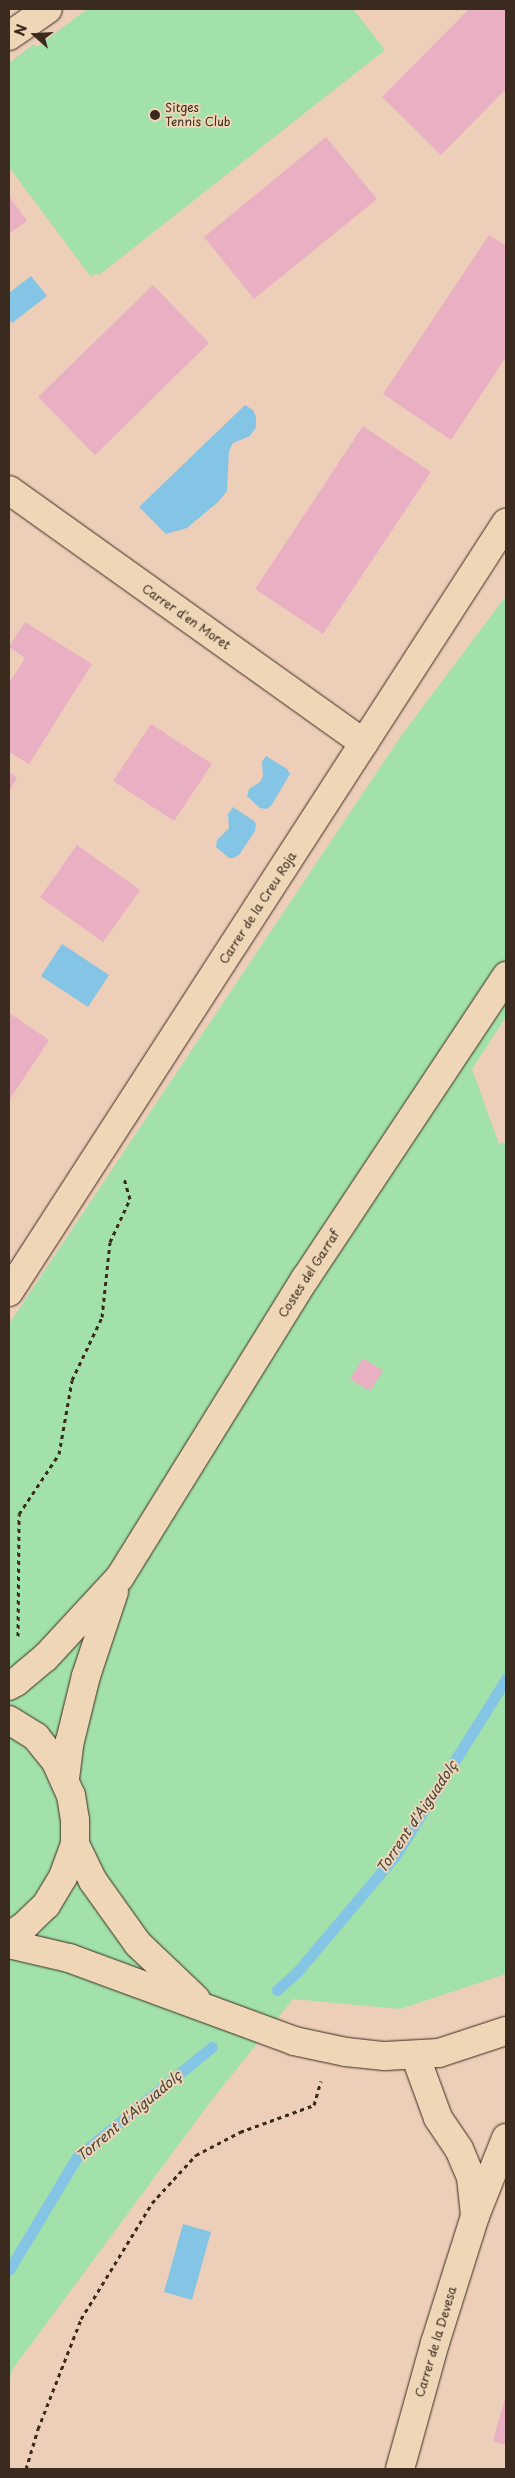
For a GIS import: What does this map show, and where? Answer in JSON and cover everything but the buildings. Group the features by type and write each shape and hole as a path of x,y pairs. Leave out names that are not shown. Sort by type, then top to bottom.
{"street":[{"path":"9,36 48,9"},
{"name":"Carrer d'en Moret","path":"12,500 364,743"},
{"name":"Carrer de la Creu Roja","path":"9,1292 506,522"},
{"name":"Costes del Garraf","path":"120,1577 305,1280 506,976"},
{"path":"9,1686 45,1658 120,1577"},
{"path":"65,1779 70,1742 86,1676 97,1639 120,1577"},
{"path":"9,1720 36,1737 56,1762 65,1779 75,1820 75,1844 63,1877 46,1905 24,1926 9,1936"},
{"path":"75,1844 93,1881 138,1944 204,2007"},
{"path":"9,1944 69,1958 294,2041 331,2048 385,2056 439,2053 506,2031"},
{"name":"Carrer de la Devesa","path":"414,2055 434,2109 458,2149 471,2177 475,2216"},
{"name":"Carrer de la Devesa","path":"400,2469 435,2343 475,2216 506,2138"}],"path":[{"path":"18,1642 19,1514 59,1454 72,1380 102,1317 110,1242 130,1199 122,1174"},
{"path":"26,2469 38,2429 81,2319 152,2203 196,2155 240,2132 314,2105 331,2048"}],"green space":[{"name":"Sitges Tennis Club","path":"87,9 353,9 385,50 99,275 96,273 91,277 9,167 9,63 34,44 37,47"},
{"path":"506,596 506,1017 472,1069 499,1144 506,1142 506,1974 400,2009 293,1999 211,2101 12,2370 9,2382 9,1324 401,736"}],"water":[{"path":"31,276 47,296 12,323 9,320 9,293"},
{"path":"245,405 253,410 256,417 256,427 250,436 233,443 229,451 227,491 218,502 187,528 166,534 139,507"},
{"path":"266,756 287,769 290,774 271,806 266,809 260,808 247,796 249,789 260,782 263,776 262,762"},
{"path":"233,807 256,824 255,831 239,855 229,858 216,847 217,840 229,828 228,814"},
{"path":"62,944 109,975 88,1007 41,976"},
{"path":"183,2224 211,2232 192,2300 164,2292"}],"waterway":[{"name":"Torrent d'Aiguadolç","path":"277,1990 298,1971 395,1856 506,1679"},
{"name":"Torrent d'Aiguadolç","path":"9,2270 77,2157 212,2047"}],"place":[{"name":"Sitges Tennis Club","path":"155,115"}]}
